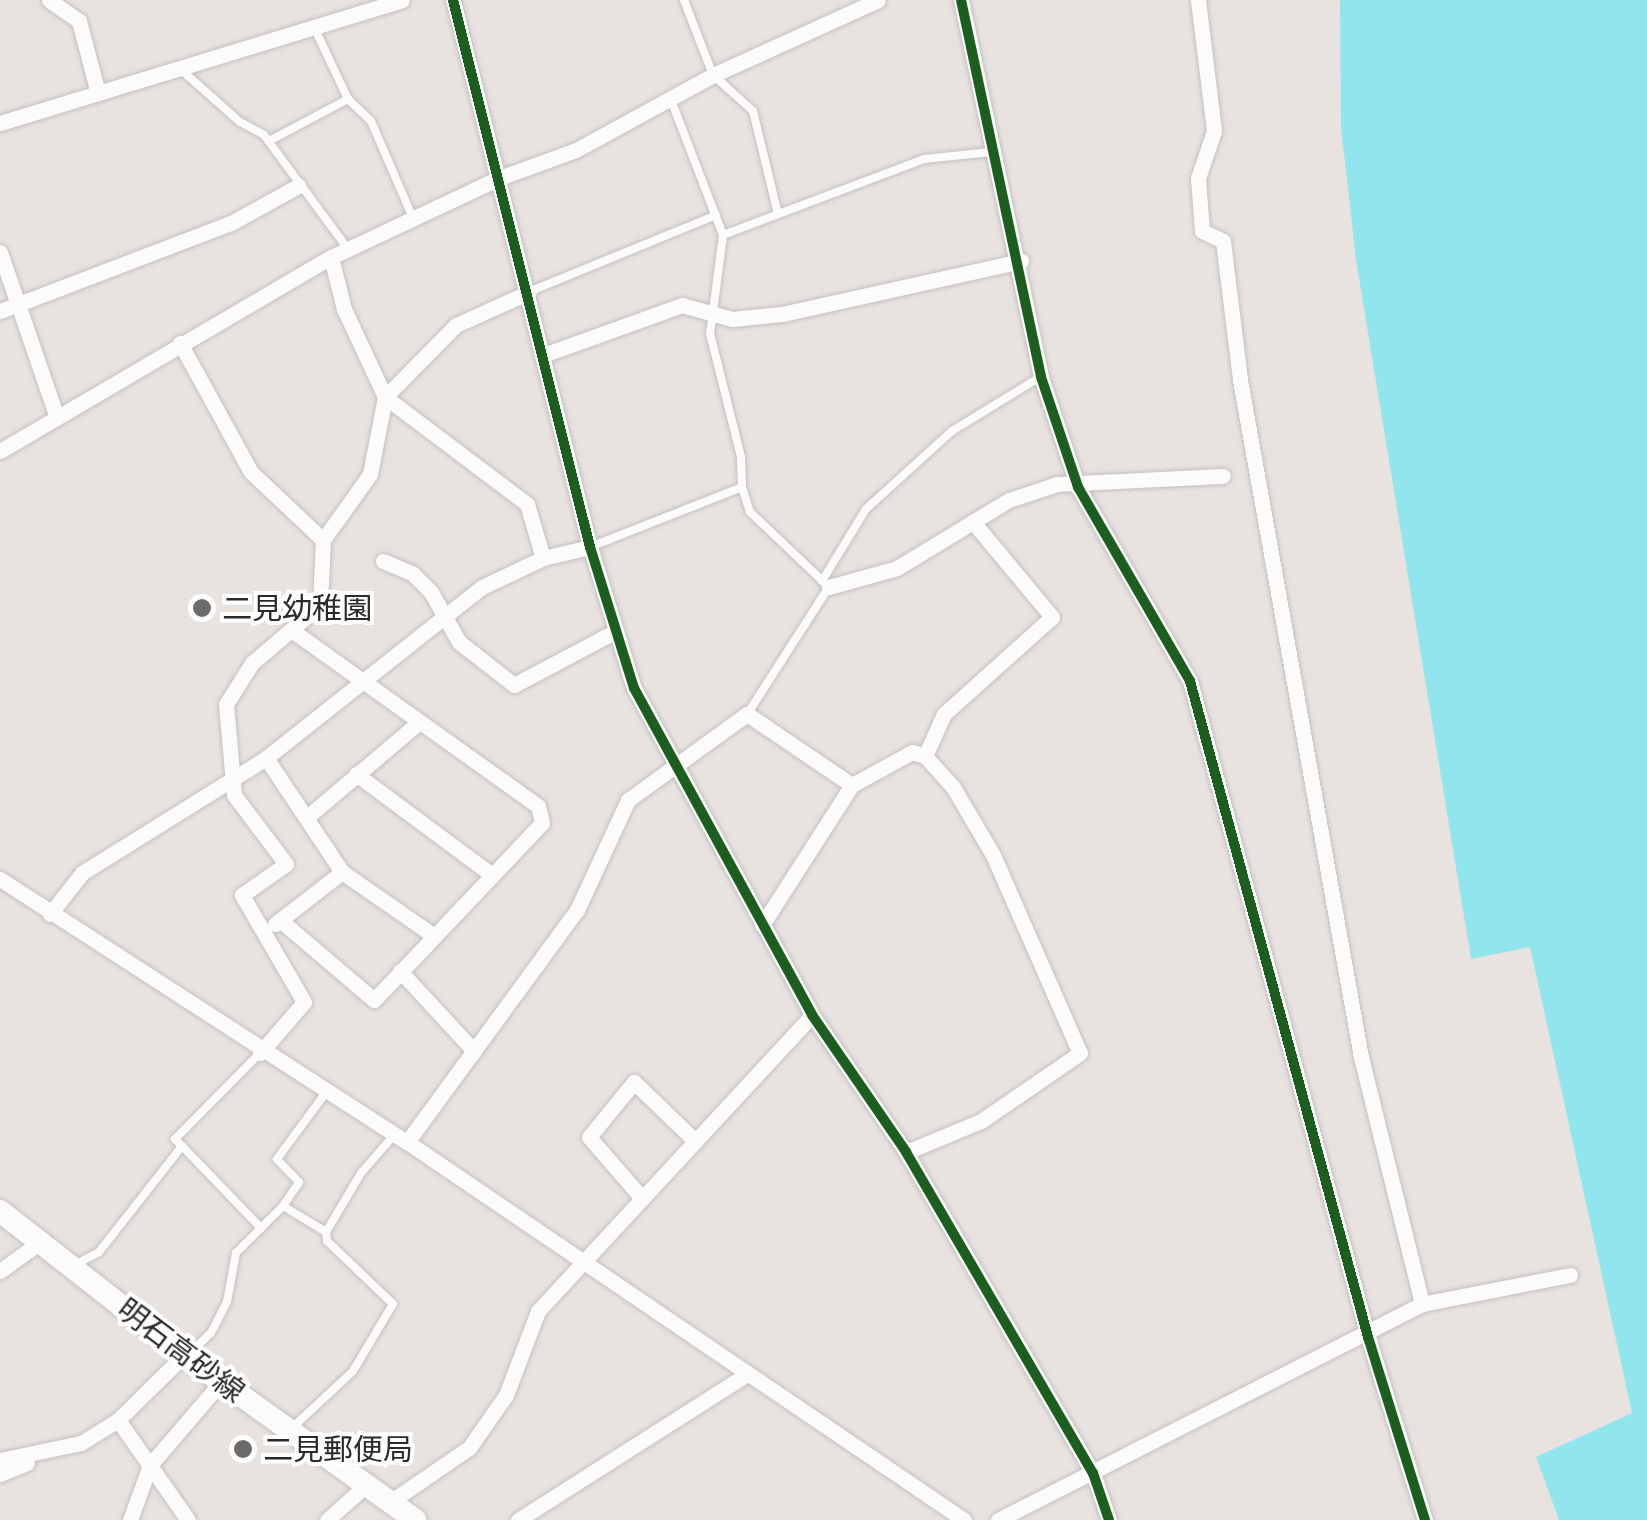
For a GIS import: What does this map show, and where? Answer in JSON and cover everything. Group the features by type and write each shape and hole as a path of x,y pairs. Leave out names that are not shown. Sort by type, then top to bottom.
{"main road":[{"name":"明石高砂線","path":"0,1211 184,1355 414,1520"}],"street":[{"path":"49,0 78,20 98,93"},
{"path":"0,123 402,0"},
{"path":"453,0 546,354 590,547 634,688 672,768 812,1014 906,1152 1093,1473 1109,1520"},
{"path":"0,451 56,414 331,256 498,178 576,150 713,74 878,0"},
{"path":"961,0 1021,261 1041,377 1078,487 1190,681 1368,1337 1426,1520"},
{"path":"1198,0 1214,130 1198,178 1202,231 1223,240 1244,399 1361,1057 1422,1304"},
{"path":"0,311 231,223 298,186"},
{"path":"0,252 56,414"},
{"path":"331,256 344,309 385,397 527,504 542,558"},
{"path":"546,354 682,305 732,319 782,314 1021,261"},
{"path":"260,1053 304,1002 242,895 286,864 234,796 226,704 252,663 320,606 323,540 370,474 385,397 456,325 530,292"},
{"path":"180,343 251,472 323,540"},
{"path":"826,584 897,568 973,522 1056,484 1078,487 1223,476"},
{"path":"924,756 944,714 1052,616 973,522"},
{"path":"50,914 82,873 266,758 482,587 542,558 590,547"},
{"path":"383,561 413,574 459,642 514,685 616,631"},
{"path":"280,920 374,1000 542,823 538,806 291,630"},
{"path":"401,1138 474,1051 577,910 628,800 746,714 852,785"},
{"path":"306,818 420,722"},
{"path":"762,925 852,785 912,752 924,756 953,787 994,855 1080,1052 981,1121 906,1152"},
{"path":"266,758 342,872 434,936"},
{"path":"356,774 492,875"},
{"path":"264,933 342,872"},
{"path":"0,879 260,1053 401,1138 964,1520"},
{"path":"400,972 474,1051"},
{"path":"390,1502 469,1448 492,1420 538,1311 812,1014"},
{"path":"641,1197 589,1136 634,1082 694,1140"},
{"path":"0,1271 40,1242"},
{"path":"998,1520 1093,1473 1234,1394 1368,1337 1422,1304 1570,1276"},
{"path":"0,1474 81,1443 118,1420 184,1355"},
{"path":"518,1520 747,1374"},
{"path":"130,1520 150,1466 222,1380"},
{"path":"118,1420 188,1520"},
{"path":"0,1460 44,1456"},
{"path":"327,1520 366,1485"}],"lane":[{"path":"684,0 713,74 753,111 778,214"},
{"path":"312,26 348,99 371,121 413,218"},
{"path":"179,68 269,141 298,186 348,249"},
{"path":"670,98 723,235 710,334 741,457 742,486 750,512 826,584"},
{"path":"269,141 348,99"},
{"path":"723,235 924,160 996,151"},
{"path":"530,292 716,215"},
{"path":"746,714 826,584 866,509 952,432 1041,377"},
{"path":"590,547 742,486"},
{"path":"260,1053 174,1140 261,1228"},
{"path":"184,1355 211,1333 228,1302 236,1253 283,1206 299,1182 277,1158 327,1090"},
{"path":"290,1430 353,1372 393,1304 327,1241 326,1232 361,1173 401,1138"},
{"path":"71,1266 100,1252 182,1146"},
{"path":"283,1206 326,1232"}],"water":[{"path":"1340,0 1647,0 1647,1520 1559,1520 1536,1457 1632,1413 1530,947 1471,959 1356,260 1341,127"}],"cycle path":[{"path":"453,0 590,547 634,688 812,1015 906,1152 1093,1473 1109,1520"},
{"path":"961,0 1041,377 1078,487 1190,681 1368,1337 1425,1520"}],"place":[{"name":"二見幼稚園","path":"202,608"},
{"name":"二見郵便局","path":"243,1449"}]}
